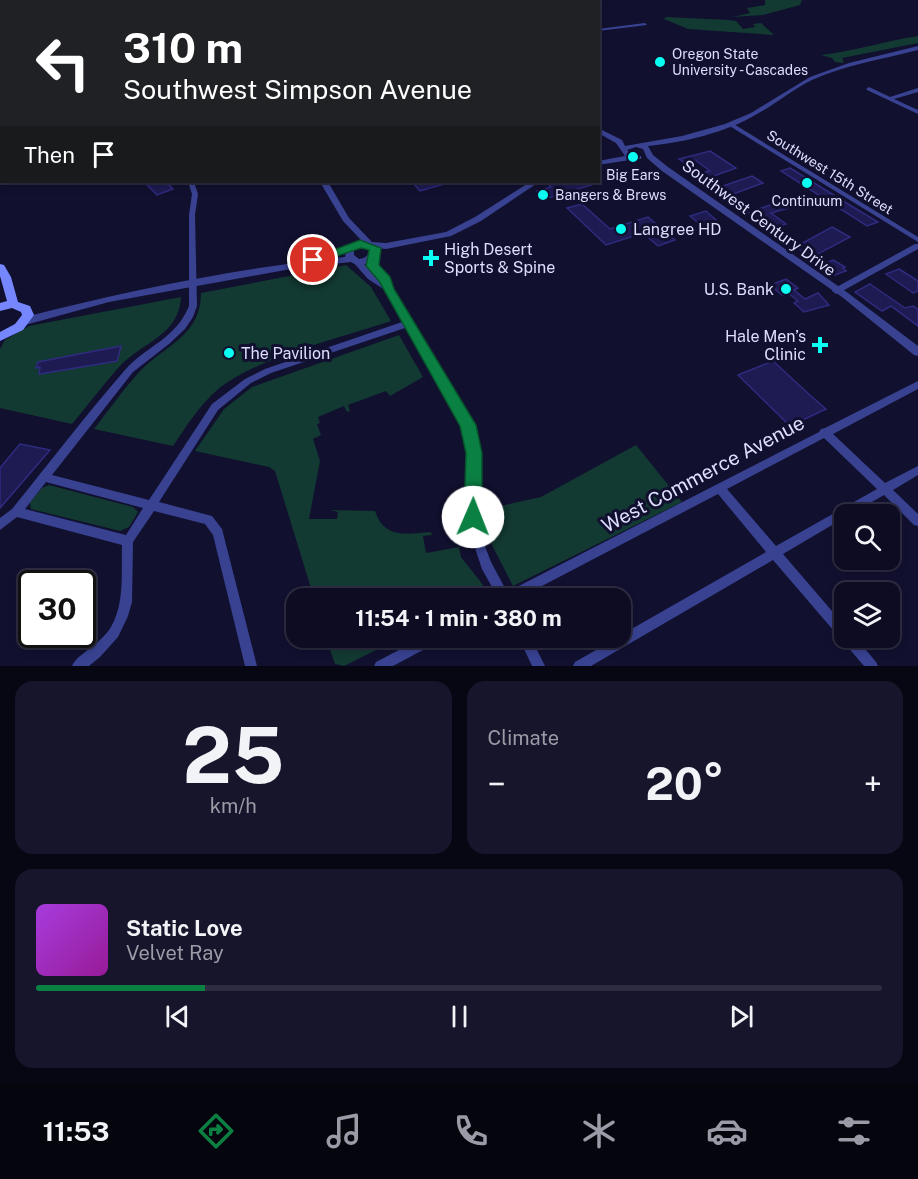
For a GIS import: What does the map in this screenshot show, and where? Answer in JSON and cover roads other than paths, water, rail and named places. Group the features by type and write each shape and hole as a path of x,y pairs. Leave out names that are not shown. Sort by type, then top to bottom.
{"main road":[{"path":"0,267 6,277 13,304 26,315 1,337"},
{"path":"0,306 13,304"}],"street":[{"path":"600,32 643,24"},
{"path":"600,160 637,145 673,140 730,124 754,114 812,78 918,48"},
{"path":"868,89 918,112"},
{"path":"889,99 918,90"},
{"name":"Southwest 15th Street","path":"730,124 918,240"},
{"path":"600,127 637,145"},
{"path":"600,128 624,149"},
{"path":"600,161 635,157 673,140"},
{"name":"Southwest Century Drive","path":"637,145 665,169 836,291 840,298 857,307 918,352"},
{"name":"Southwest Century Drive","path":"624,149 635,157 665,169"},
{"path":"0,525 16,512 130,370 142,358 173,337 184,325 193,306 192,215 195,194 191,183"},
{"path":"325,183 346,219 353,238 352,254 377,282 388,289"},
{"path":"352,254 373,258 412,243 464,228 534,183"},
{"path":"346,219 376,250 373,266 385,280 388,289 468,425 474,453 475,533 486,565 500,588"},
{"path":"26,315 352,254 371,245 412,243"},
{"path":"836,291 918,246"},
{"path":"78,666 96,653 114,633 126,602 128,541 216,407 230,393 268,371 409,323"},
{"name":"West Commerce Avenue","path":"526,588 918,385"},
{"path":"824,432 918,521"},
{"path":"579,666 918,470"},
{"path":"44,477 208,520 218,533 251,666"},
{"path":"720,489 834,622"},
{"path":"16,512 128,541"},
{"path":"380,666 415,648"},
{"path":"530,648 539,666"},
{"path":"857,648 872,666"}],"place":[{"name":"Oregon State University - Cascades","path":"660,62"},
{"name":"Big Ears","path":"633,157"},
{"name":"Continuum","path":"807,183"},
{"name":"Bangers & Brews","path":"543,195"},
{"name":"Langree HD","path":"621,229"},
{"name":"High Desert Sports & Spine","path":"431,258"},
{"name":"U.S. Bank","path":"786,289"},
{"name":"Hale Men’s Clinic","path":"820,345"},
{"name":"The Pavilion","path":"229,353"}]}
